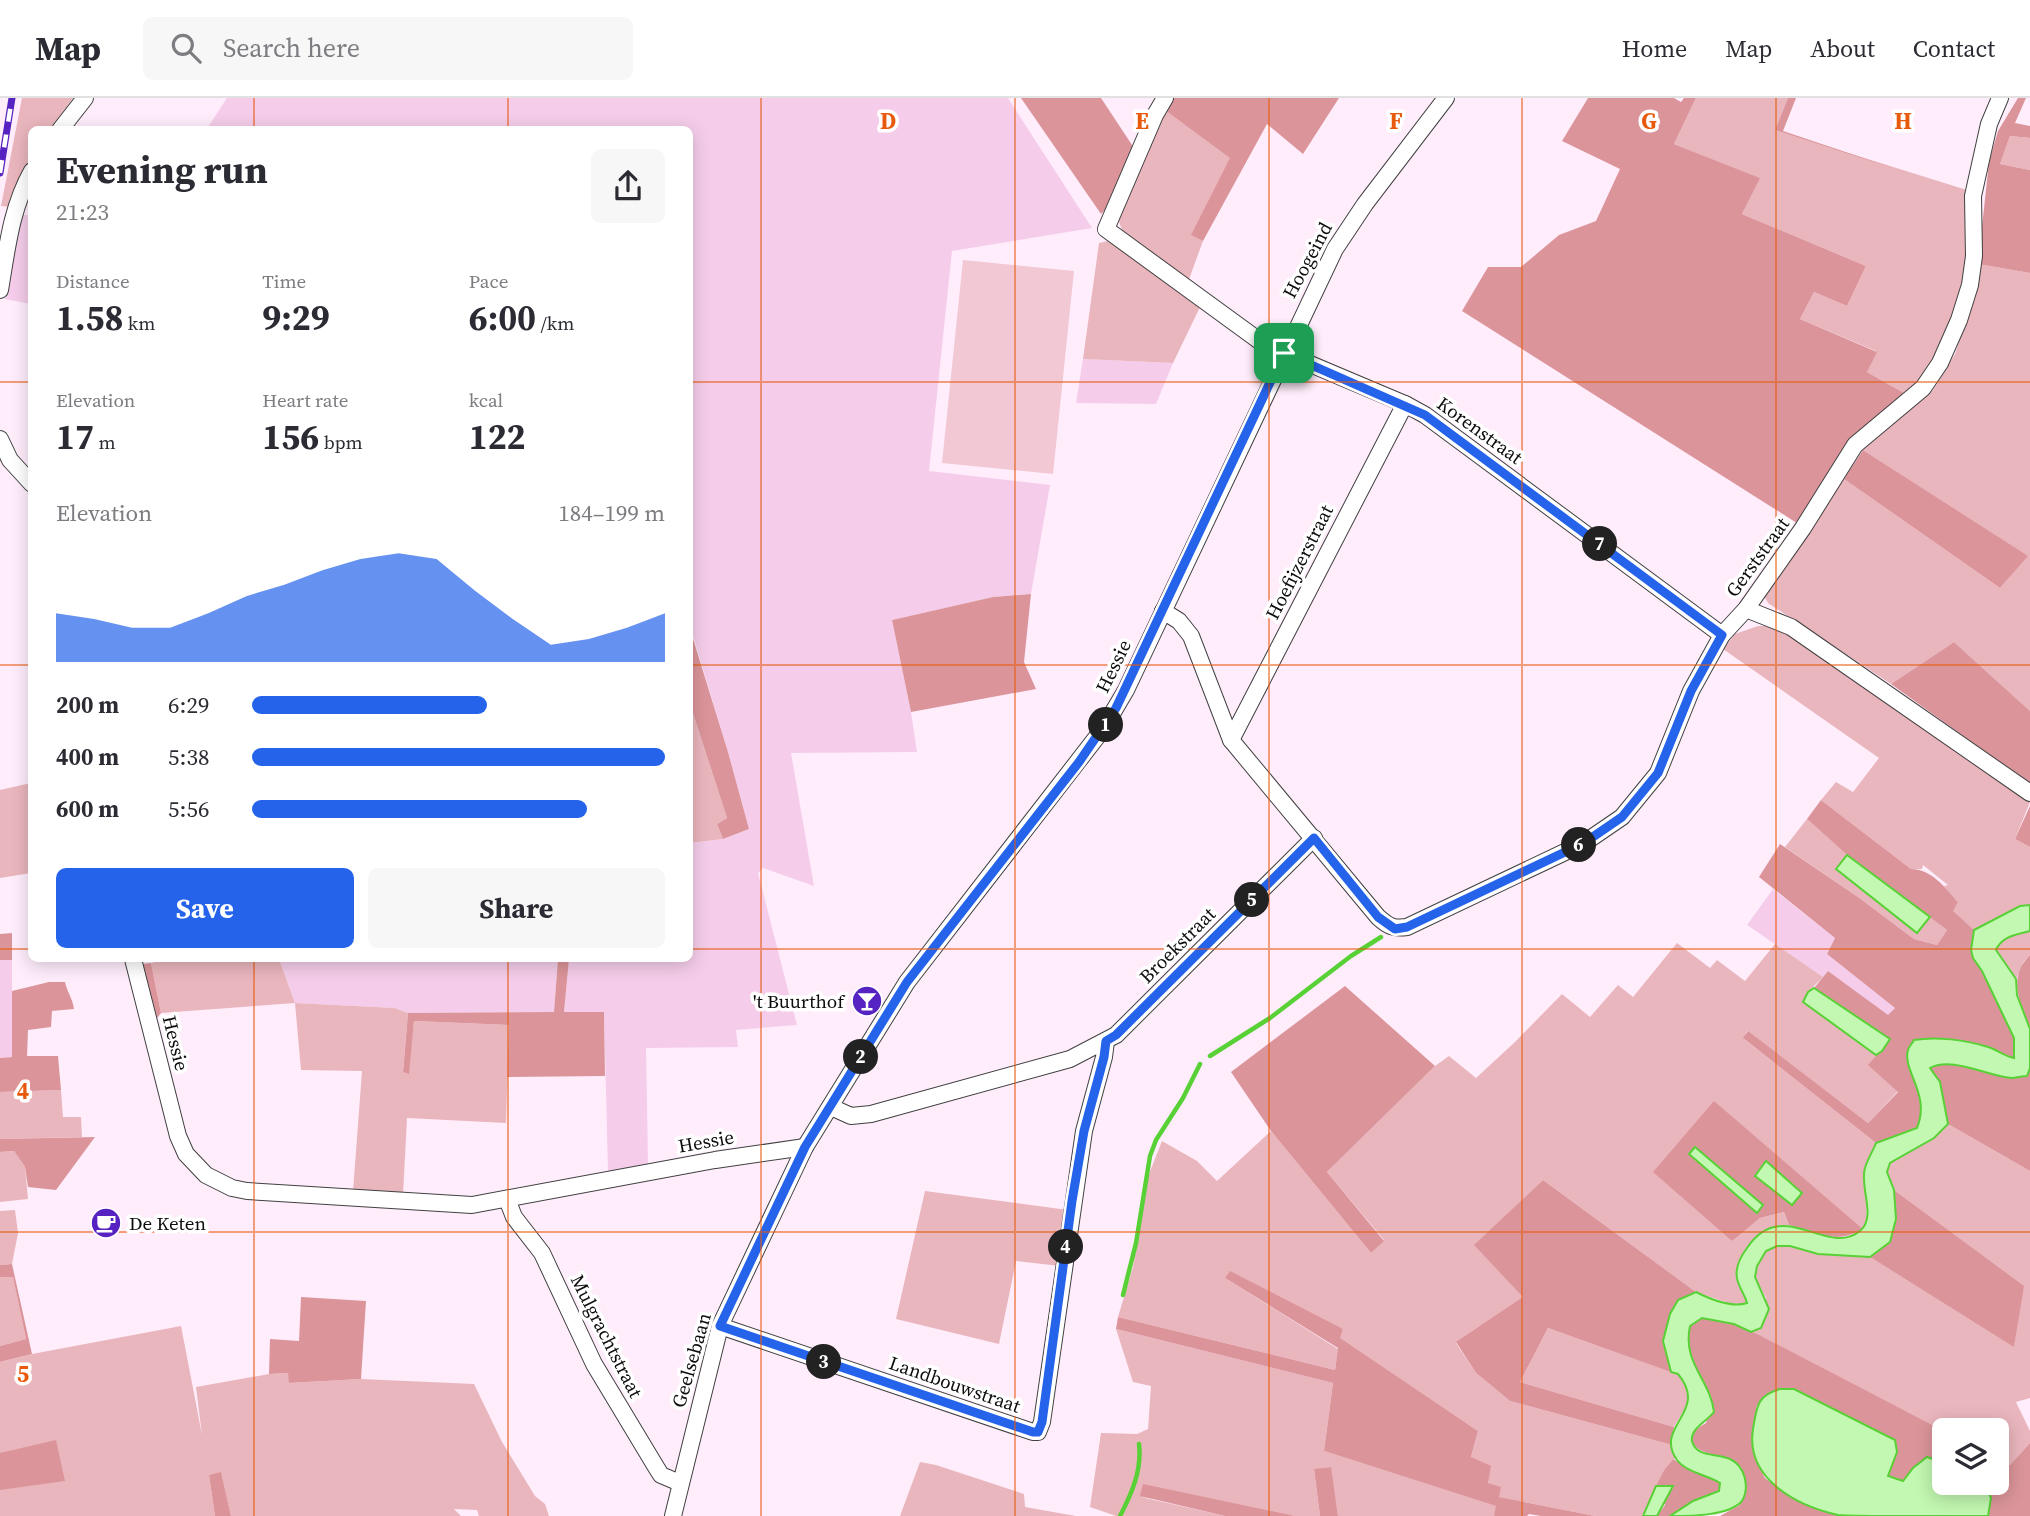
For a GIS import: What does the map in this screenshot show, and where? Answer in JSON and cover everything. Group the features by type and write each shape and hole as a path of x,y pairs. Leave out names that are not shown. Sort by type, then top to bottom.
{"street":[{"path":"63,126 85,98"},
{"name":"Korenstraat","path":"1165,98 1155,115 1106,229 1265,345 1405,404 1447,430 1722,635"},
{"name":"Hoogeind","path":"1163,611 1308,301 1350,224 1446,98"},
{"name":"Gerststraat","path":"1314,838 1378,917 1395,929 1407,927 1584,843 1622,817 1658,773 1691,691 1722,635 1746,609 1804,528 1855,445 1923,388 1940,363 1959,320 1970,285 1974,256 1973,196 1989,124 2000,98"},
{"path":"0,290 17,202 28,179"},
{"name":"Hoefijzerstraat","path":"1231,740 1405,404"},
{"path":"0,439 10,460 28,480"},
{"path":"1746,609 1791,628 2030,793"},
{"path":"1163,611 1179,621 1191,636 1231,740 1314,838"},
{"name":"Hessie","path":"134,962 178,1136 194,1165 206,1175 232,1188 472,1205 715,1160 805,1147 907,982 1103,729 1126,690 1163,611"},
{"name":"Broekstraat","path":"831,1107 851,1116 871,1114 1070,1059 1106,1041 1116,1035 1314,838"},
{"name":"Landbouwstraat","path":"720,1326 1038,1432 1042,1422 1084,1131 1106,1041"},
{"name":"Geelsebaan","path":"673,1516 720,1326 805,1147"},
{"name":"Mulgrachtstraat","path":"507,1199 514,1217 542,1253 594,1364 656,1467 661,1475 680,1483"}],"shaded area":[{"path":"22,98 73,98 52,126 28,126 28,166 10,207 1,206"},
{"path":"227,98 1008,98 1092,228 952,251 929,471 1050,485 1031,594 993,597 892,620 917,752 791,753 814,886 763,868 758,873 797,1025 736,1030 738,1047 646,1048 648,1164 608,1172 604,1012 564,1012 569,962 693,962 693,843 723,839 749,829 693,635 693,126 209,126"},
{"path":"1021,98 1101,98 1134,148 1107,208 1101,214"},
{"path":"1159,98 1339,98 1303,154 1267,124 1203,241 1191,235 1230,158 1162,108"},
{"path":"1588,98 1674,98 1681,102 1684,98 1696,98 1674,144 1760,178 1742,214 1866,266 1847,306 1814,292 1800,319 1877,352 1867,372 1904,393 1851,442 1800,525 1462,311 1488,267 1521,267 1559,235 1596,221 1620,169 1562,141"},
{"path":"1696,98 1788,98 1775,130 1970,191 1964,288 1936,360 1916,387 1904,393 1867,372 1876,351 1800,319 1814,292 1847,306 1866,266 1742,214 1759,178 1674,144"},
{"path":"1788,98 1796,98 1783,131 1899,170 1775,130"},
{"path":"2018,98 2026,98 2015,123 2030,126 2030,138 2010,136 2000,164 2030,170 2030,273 1978,264 1989,162 1998,131"},
{"path":"1162,108 1231,158 1192,234 1203,241 1188,282 1125,238 1118,219"},
{"path":"2010,136 2030,138 2030,170 2000,164"},
{"path":"21,215 28,215 28,303 5,299"},
{"path":"1108,241 1201,305 1173,363 1083,359 1099,243"},
{"path":"963,260 1074,271 1053,474 942,463"},
{"path":"1978,264 2030,273 2030,711 1954,642 1891,684 1768,603 1763,594 1844,479 2000,588 2027,556 1863,450 1933,390 1955,354"},
{"path":"1083,359 1173,363 1156,404 1076,403"},
{"path":"1863,450 2028,556 2000,588 1844,479"},
{"path":"1031,594 1024,662 1036,689 911,712 892,620 993,597"},
{"path":"1758,626 1784,630 2030,802 2015,839 2030,847 2030,905 2020,906 1974,930 1952,911 1958,902 1944,886 1948,885 1923,865 1922,869 1911,869 1821,800 1836,782 1853,792 1879,758 1723,649 1735,634"},
{"path":"693,638 749,829 723,839 717,824 727,818 693,713"},
{"path":"1954,642 2030,711 2030,784 1891,684"},
{"path":"693,713 727,818 717,824 723,839 693,843"},
{"path":"28,784 28,873 0,878 0,790"},
{"path":"1821,800 1911,869 1931,875 1958,902 1953,911 1974,930 1971,950 1973,958 2014,1038 2014,1058 1988,1047 1961,1041 1932,1038 1914,1040 1908,1049 1907,1058 1920,1104 1917,1128 1876,1143 1743,1038 1748,1031 1868,1123 1898,1092 1868,1065 1890,1039 1814,988 1828,971 1888,1015 1895,1008 1827,954 1835,938 1759,877 1780,844 1914,939 1937,945 1947,930 1847,855 1807,819"},
{"path":"2030,806 2030,847 2015,839"},
{"path":"1807,819 1847,855 1836,869 1918,933 1930,917 1947,930 1937,945 1914,939 1785,847"},
{"path":"1847,855 1930,917 1917,933 1836,869"},
{"path":"1773,889 1835,938 1827,954 1895,1008 1888,1016 1828,971 1823,977 1747,925"},
{"path":"2030,905 2030,931 2006,939 1996,950 2016,979 2017,995 2030,1029 2030,1068 2027,1076 2001,1077 1948,1064 1930,1068 1940,1082 1948,1124 1934,1138 1890,1163 1887,1172 1894,1190 1896,1219 1890,1242 1870,1257 1818,1254 1790,1246 1777,1246 1766,1251 1757,1266 1755,1277 1769,1309 1761,1328 1751,1332 1734,1324 1702,1318 1690,1326 1689,1339 1693,1361 1714,1412 1696,1429 1692,1441 1703,1453 1725,1457 1735,1462 1745,1477 1746,1490 1742,1501 1728,1510 1670,1516 1693,1501 1719,1491 1720,1483 1681,1464 1671,1448 1675,1428 1688,1399 1686,1387 1678,1374 1671,1372 1663,1341 1670,1314 1678,1300 1696,1292 1728,1304 1747,1303 1737,1278 1739,1262 1761,1233 1775,1227 1789,1226 1833,1238 1847,1237 1860,1231 1867,1218 1865,1168 1876,1143 1917,1128 1921,1104 1907,1058 1908,1049 1914,1040 1932,1038 1961,1041 1988,1047 2014,1058 2014,1038 1971,950 1974,930 2020,906"},
{"path":"2030,931 2030,955 2024,961 2016,979 1995,950 2005,939"},
{"path":"12,933 12,960 0,960 0,934"},
{"path":"1677,943 1710,968 1717,960 1745,981 1775,944 1823,977 1808,992 1803,1002 1876,1055 1869,1065 1898,1091 1868,1123 1747,1031 1744,1039 1876,1143 1864,1170 1867,1220 1863,1229 1714,1102 1731,1241 1760,1218 1784,1212 1789,1225 1771,1228 1737,1279 1748,1303 1731,1304 1696,1292 1543,1180 1475,1245 1524,1297 1456,1343 1476,1373 1510,1401 1672,1445 1678,1460 1673,1459 1664,1470 1643,1516 1595,1516 1498,1497 1471,1457 1478,1431 1339,1338 1343,1329 1225,1278 1338,1349 1335,1370 1118,1317 1133,1267 1147,1179 1162,1141 1197,1161 1217,1181 1271,1131 1371,1253 1384,1240 1327,1172 1435,1066 1449,1056 1476,1078 1562,994 1590,1017 1618,985 1633,997"},
{"path":"2030,955 2030,1029 2017,981 2023,963"},
{"path":"0,960 12,960 12,1057 0,1058"},
{"path":"280,962 558,962 554,1012 408,1013 395,1008 295,1003"},
{"path":"280,962 295,1003 161,1013 151,963"},
{"path":"558,962 569,962 564,1012 604,1012 605,1076 507,1077 509,1025 414,1021 409,1074 403,1072 408,1013 554,1012"},
{"path":"151,963 161,1013 157,1018 143,964"},
{"path":"49,982 65,982 74,1009 52,1011 51,1027 28,1030 27,1056 58,1056 61,1090 0,1092 0,1058 12,1057 12,991"},
{"path":"1345,986 1435,1066 1327,1172 1384,1241 1371,1253 1271,1131 1231,1072"},
{"path":"1814,988 1890,1039 1882,1051 1876,1055 1803,1002 1808,992"},
{"path":"295,1003 395,1008 408,1013 403,1071 408,1073 414,1021 509,1025 506,1123 407,1118 403,1195 353,1191 362,1071 301,1070"},
{"path":"1950,1064 2027,1076 2030,1068 2030,1171 1948,1124 1945,1106 1929,1069 1935,1065"},
{"path":"61,1090 63,1117 81,1117 82,1137 0,1139 0,1092"},
{"path":"1714,1101 1863,1229 1844,1236 1826,1236 1789,1225 1784,1212 1760,1218 1732,1241 1653,1172"},
{"path":"1948,1124 2030,1171 2030,1398 2016,1402 2030,1431 2030,1443 2010,1465 2009,1418 1932,1418 1932,1425 1751,1332 1761,1328 1766,1298 1755,1278 1757,1266 1766,1251 1777,1246 1790,1246 1818,1254 1870,1257 2014,1346 2023,1286 1894,1190 1887,1172 1890,1163 1934,1138"},
{"path":"95,1137 56,1190 28,1187 25,1167 14,1151 0,1152 0,1139"},
{"path":"1695,1147 1763,1205 1757,1213 1689,1154"},
{"path":"14,1151 25,1167 28,1199 0,1202 0,1152"},
{"path":"1766,1161 1802,1193 1792,1205 1755,1176"},
{"path":"1543,1180 1696,1292 1678,1300 1663,1341 1671,1372 1548,1328 1520,1382 1674,1427 1672,1445 1510,1401 1476,1373 1456,1342 1523,1297 1474,1245"},
{"path":"1894,1190 2024,1286 2014,1347 1870,1257 1890,1242 1896,1219"},
{"path":"925,1191 1068,1210 1060,1266 1016,1261 999,1344 896,1319"},
{"path":"15,1210 18,1233 12,1264 0,1265 0,1211"},
{"path":"12,1264 32,1354 0,1362 0,1346 26,1339 13,1277 0,1277 0,1265"},
{"path":"1230,1271 1343,1329 1340,1338 1478,1431 1471,1457 1491,1466 1488,1483 1501,1487 1499,1497 1595,1516 1494,1516 1496,1506 1324,1451 1333,1383 1116,1329 1118,1317 1335,1370 1338,1348 1225,1278"},
{"path":"13,1276 26,1339 0,1346 0,1277"},
{"path":"301,1297 366,1301 361,1379 289,1383 288,1373 269,1374 270,1339 299,1341"},
{"path":"1702,1318 1734,1324 1932,1425 1932,1459 1926,1457 1904,1481 1888,1476 1897,1452 1824,1405 1794,1391 1780,1389 1757,1405 1752,1436 1754,1456 1765,1478 1780,1489 1840,1516 1720,1516 1740,1505 1713,1455 1699,1449 1692,1442 1694,1433 1706,1423 1712,1400 1691,1355 1690,1326"},
{"path":"181,1326 202,1435 196,1387 288,1373 290,1383 361,1379 474,1384 502,1442 535,1496 545,1504 549,1516 479,1516 477,1510 454,1509 461,1516 231,1516 221,1473 209,1475 215,1516 0,1516 0,1362"},
{"path":"1548,1328 1678,1374 1689,1395 1674,1427 1520,1382"},
{"path":"1116,1329 1333,1383 1324,1451 1497,1506 1494,1516 1338,1516 1330,1467 1314,1470 1320,1516 1295,1516 1141,1497 1225,1516 1116,1516 1090,1507 1101,1433 1137,1434 1148,1429 1151,1386 1133,1382"},
{"path":"1794,1389 1895,1440 1897,1452 1888,1476 1903,1481 1913,1468 1927,1457 1932,1459 1932,1495 1990,1495 1988,1516 1838,1515 1806,1505 1791,1497 1766,1476 1757,1462 1753,1447 1753,1429 1759,1403 1772,1392"},
{"path":"56,1440 65,1481 0,1490 0,1453"},
{"path":"2030,1443 2030,1516 1988,1516 1990,1495 2009,1495 2010,1465"},
{"path":"1673,1459 1720,1483 1719,1491 1693,1501 1670,1516 1657,1516 1665,1505 1656,1486"},
{"path":"920,1462 1024,1494 1025,1507 1076,1516 900,1516"},
{"path":"1331,1467 1338,1516 1320,1516 1314,1469"},
{"path":"221,1472 231,1516 215,1516 209,1475"},
{"path":"1143,1484 1295,1516 1225,1516 1140,1496"},
{"path":"1656,1486 1673,1486 1657,1516 1643,1516"}],"waterway":[{"path":"1210,1056 1270,1018 1351,956 1381,937"},
{"path":"1123,1295 1136,1243 1150,1156 1156,1140 1183,1098 1200,1064"},
{"path":"1120,1516 1135,1481 1139,1444"}],"railway":[{"path":"0,173 12,98"}],"place":[{"name":"'t Buurthof","path":"867,1001"},
{"name":"De Keten","path":"106,1223"}],"route":[{"path":"1284,353 1425,415 1722,635 1691,691 1658,773 1622,817 1584,843 1407,927 1395,929 1378,917 1314,838 1116,1035 1106,1041 1084,1131 1042,1422 1038,1432 720,1326 805,1147 907,982 1079,762 1116,708 1284,353"}]}
